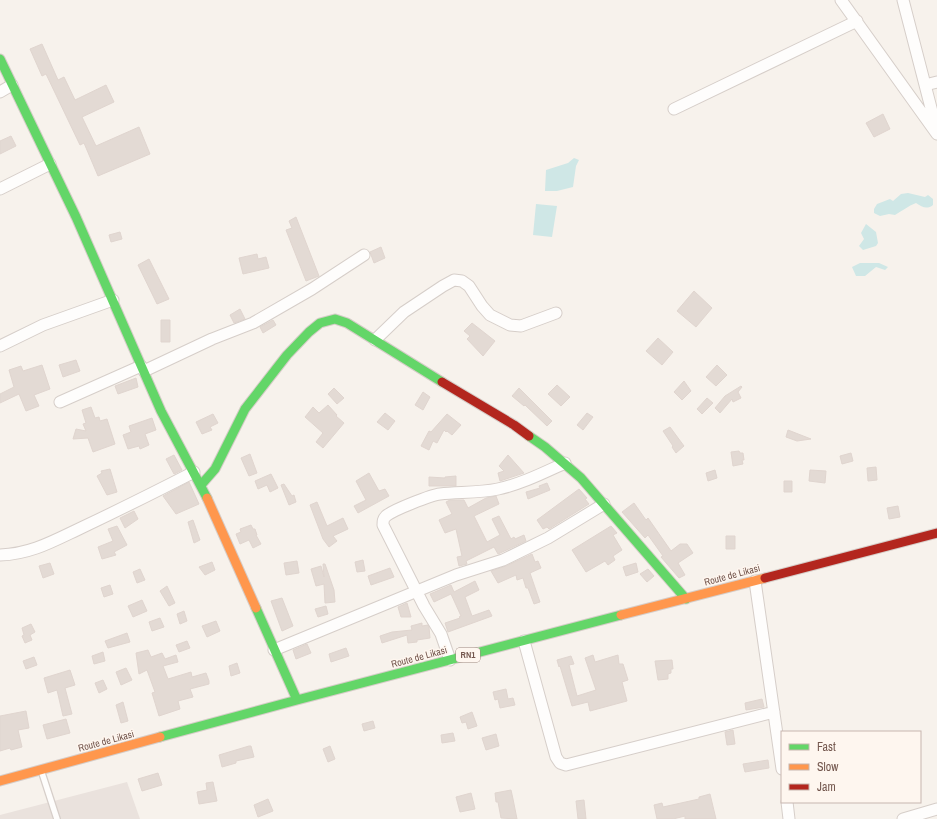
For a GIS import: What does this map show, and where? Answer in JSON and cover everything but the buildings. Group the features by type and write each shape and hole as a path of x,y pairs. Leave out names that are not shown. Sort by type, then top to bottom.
{"main road":[{"path":"0,59 76,217 161,411 194,472 297,700"},
{"path":"200,485 215,469 245,410 286,355 320,323 335,319 347,323 375,340 514,425 545,447 582,478 686,599"},
{"name":"Route de Likasi","path":"0,781 297,700 937,533"}],"street":[{"path":"841,0 937,133"},
{"path":"903,0 937,133"},
{"path":"674,109 857,21"},
{"path":"925,85 937,82"},
{"path":"0,92 12,85"},
{"path":"0,189 50,164"},
{"path":"60,402 253,323 312,289 364,255"},
{"path":"375,340 404,312 454,280 462,281 469,286 482,306 490,315 510,325 521,326 556,313"},
{"path":"0,346 43,326 113,300"},
{"path":"450,660 441,634 416,591 383,525 383,520 386,516 410,504 438,494 499,489 565,463"},
{"path":"0,555 15,555 33,550 101,519 194,472"},
{"path":"274,650 456,575 503,560 548,538 604,504"},
{"path":"755,581 781,761"},
{"path":"524,641 556,757 560,763 566,765 774,712"},
{"path":"787,803 789,819"},
{"path":"903,819 937,809"}],"lane":[{"path":"42,770 57,819"}],"shaded area":[{"path":"127,782 140,819 0,819 0,815"}],"water":[{"path":"574,158 579,160 576,166 573,187 557,191 545,191 546,170 568,163"},
{"path":"908,193 925,197 928,195 933,199 933,205 927,208 916,203 895,215 889,214 880,216 874,213 874,209 877,204 890,199 893,201 901,194"},
{"path":"536,204 557,206 552,237 533,235"},
{"path":"866,224 876,232 878,243 876,246 863,250 859,246 864,239 861,233"},
{"path":"860,263 879,263 888,267 885,270 876,267 865,276 856,276 852,267"}],"traffic: fast":[{"path":"0,59 76,217 161,411 207,498"},
{"path":"201,485 215,469 245,409 287,355 320,323 335,319 347,323 442,382"},
{"path":"529,436 545,447 581,478 686,599"},
{"path":"256,608 297,700"},
{"path":"160,737 621,615"}],"traffic: slow":[{"path":"207,498 256,608"},
{"path":"621,615 765,578"},
{"path":"0,781 160,737"}],"traffic: jam":[{"path":"442,382 514,425 529,436"},
{"path":"765,578 937,533"}]}
